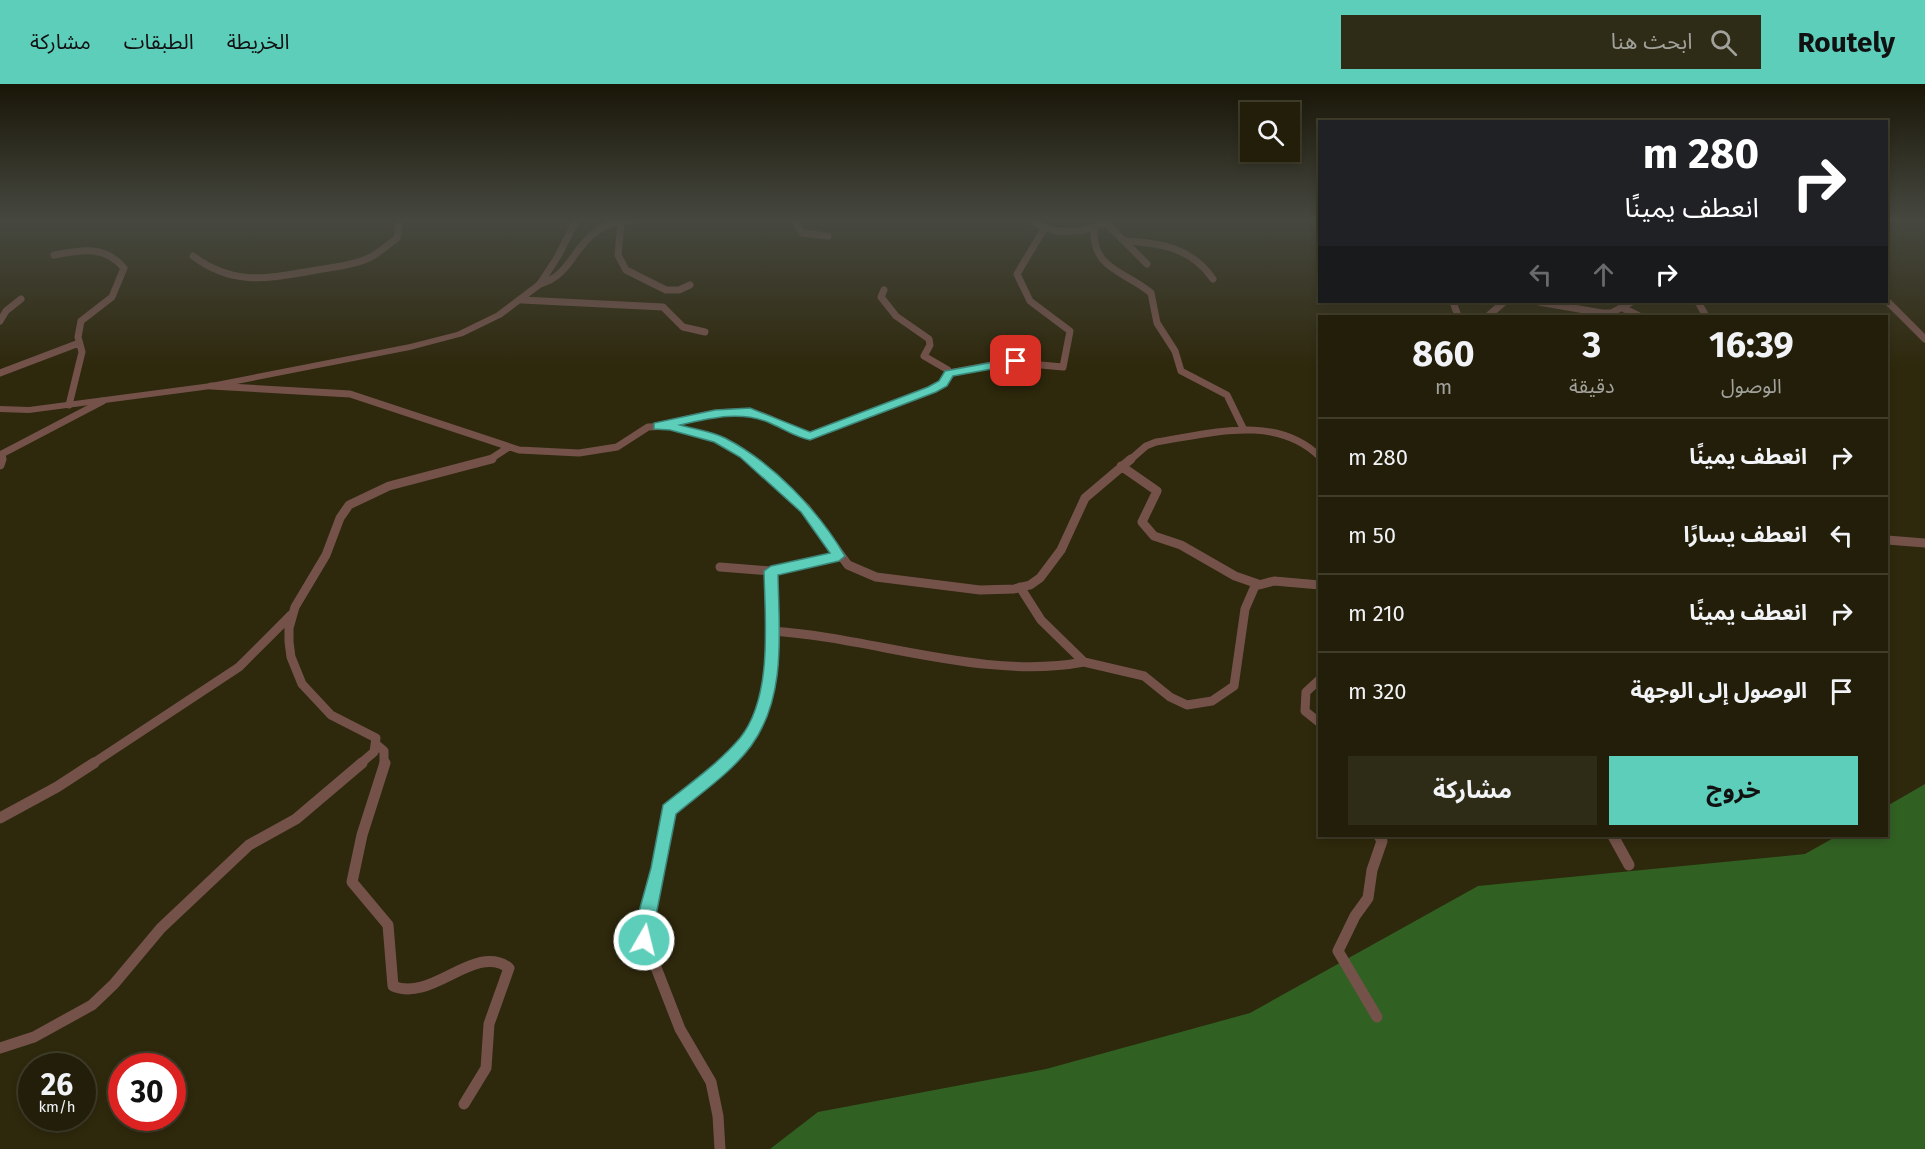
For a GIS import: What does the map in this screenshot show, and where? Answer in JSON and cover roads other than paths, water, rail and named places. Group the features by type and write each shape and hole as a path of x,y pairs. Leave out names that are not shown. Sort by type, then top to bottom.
{"street":[{"path":"69,405 82,352 79,343 81,321 112,297 124,269"},
{"path":"212,269 227,276 256,280 327,269"},
{"path":"0,409 30,410 211,386 438,340 481,325 522,300 540,285 550,269"},
{"path":"540,285 559,279 567,269"},
{"path":"625,269 666,290 679,290 690,285"},
{"path":"211,386 351,394 510,447 552,452 596,451 616,447 638,431 715,413 750,412 776,421 796,433 810,436 932,390 943,383 949,373 1008,362 1063,367 1071,341 1070,331 1030,300 1017,274 1020,269"},
{"path":"1116,269 1151,293 1157,323 1175,351 1181,371 1227,393 1235,405 1243,428"},
{"path":"1206,269 1213,279"},
{"path":"884,290 881,297 891,310 931,341 924,356 945,368 949,373"},
{"path":"0,321 6,311 21,299"},
{"path":"522,300 663,307 683,327 705,332"},
{"path":"1888,302 1925,339"},
{"path":"1489,315 1503,303"},
{"path":"1548,303 1578,315"},
{"path":"1550,303 1602,313 1623,308 1630,303"},
{"path":"1623,308 1637,315"},
{"path":"0,373 79,343"},
{"path":"0,465 2,454 104,401"},
{"path":"658,426 670,426 718,439 744,454 806,508 839,556 858,570 886,578 1000,591 1030,585 1048,569 1061,550 1085,498 1146,446 1156,442 1243,428 1269,431 1290,438 1314,450 1318,455"},
{"path":"0,818 57,787 239,667 291,615 329,549 342,512 350,503 409,480 445,470 487,463 510,447"},
{"path":"1121,466 1157,491 1142,522 1148,531 1163,540 1190,549 1235,576 1258,584 1274,580 1318,585"},
{"path":"1888,540 1925,543"},
{"path":"720,567 735,570 771,571 839,556"},
{"path":"720,1149 718,1116 711,1082 680,1029 643,934 659,868 668,810 724,765 752,733 772,672 771,571"},
{"path":"771,631 800,633 935,657 997,664 1053,667 1084,662 1151,679 1178,702 1200,705 1217,700 1234,686 1240,632 1247,600 1258,584"},
{"path":"1020,587 1041,620 1084,662"},
{"path":"0,1048 34,1037 92,1005 114,984 161,928 249,845 296,819 312,807 366,761 377,746 376,738 329,714 304,687 295,670 290,651 291,615"},
{"path":"1318,681 1306,692 1305,711 1318,721"},
{"path":"377,746 384,751 386,759 362,836 352,882 388,925 391,947 389,969 393,986 403,990 418,989 479,963 502,964 509,968 489,1024 486,1068 464,1104"},
{"path":"1377,1017 1338,951 1368,898 1372,870 1382,841 1380,837"},
{"path":"1614,837 1629,865"}]}
